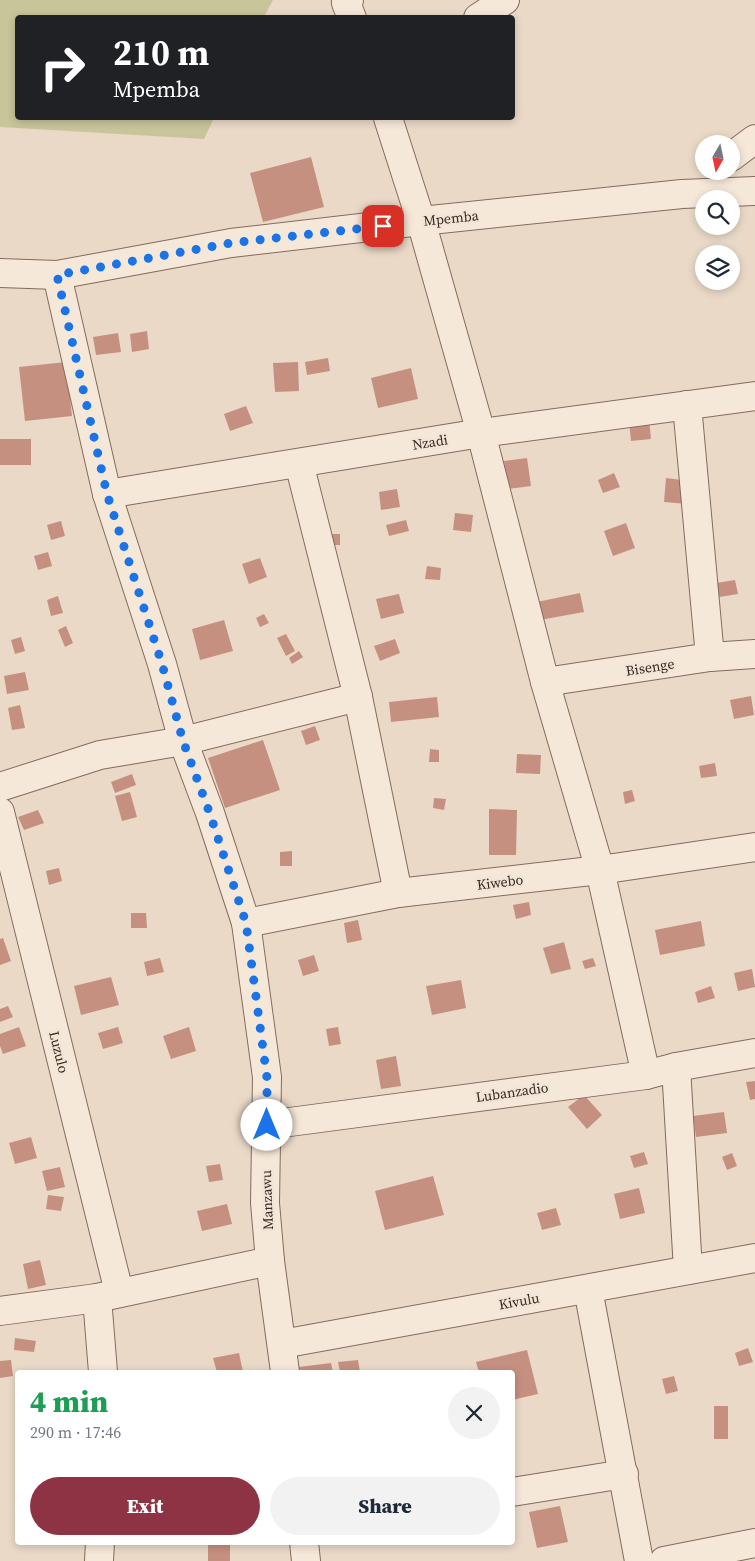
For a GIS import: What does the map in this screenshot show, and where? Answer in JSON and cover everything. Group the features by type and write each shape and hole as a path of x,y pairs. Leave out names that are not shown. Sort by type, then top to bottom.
{"street":[{"path":"349,0 346,3 351,15"},
{"path":"483,15 506,0"},
{"path":"389,120 421,221 481,434 545,682 600,870 646,1075"},
{"path":"740,150 755,139"},
{"path":"682,194 700,180"},
{"name":"Mpemba","path":"0,273 57,275 231,243 682,194 755,190"},
{"name":"Manzawu","path":"57,275 107,494 162,664 183,741 210,814 246,923 267,1078 265,1203 270,1261 285,1370"},
{"name":"Nzadi","path":"107,494 481,434 755,396"},
{"path":"687,405 710,657"},
{"path":"300,463 358,697 398,893"},
{"name":"Bisenge","path":"545,682 710,657 755,654"},
{"path":"0,787 100,756 183,741 358,697"},
{"name":"Luzulo","path":"0,812 108,1295 103,1370"},
{"name":"Kiwebo","path":"246,923 398,893 600,870 755,847"},
{"name":"Lubanzadio","path":"267,1125 646,1075 676,1067 755,1053"},
{"path":"676,1067 688,1270"},
{"name":"Kivulu","path":"282,1344 755,1258"},
{"path":"0,1311 108,1295 270,1261"},
{"path":"588,1289 639,1561"},
{"path":"515,1492 624,1474"},
{"path":"664,1561 755,1543"},
{"path":"100,1545 100,1561"},
{"path":"304,1545 306,1561"}],"shaded area":[{"path":"0,0 273,0 265,15 15,15 15,120 213,120 204,139 0,127"}],"building":[{"path":"311,157 324,207 263,222 250,173"},
{"path":"147,331 149,349 132,352 130,334"},
{"path":"118,333 121,352 96,355 93,337"},
{"path":"328,358 330,371 307,375 305,362"},
{"path":"66,362 72,416 25,421 19,367"},
{"path":"298,362 299,391 275,392 273,363"},
{"path":"411,368 418,399 378,408 371,378"},
{"path":"246,406 253,423 230,431 224,414"},
{"path":"649,419 651,439 631,441 629,420"},
{"path":"0,439 31,439 31,465 0,465"},
{"path":"527,458 531,486 508,489 504,461"},
{"path":"614,473 620,487 603,493 598,480"},
{"path":"666,478 689,481 687,504 664,502"},
{"path":"397,489 400,507 381,510 379,492"},
{"path":"455,513 473,515 471,532 453,530"},
{"path":"406,520 409,531 389,536 386,525"},
{"path":"61,521 65,536 51,540 47,525"},
{"path":"626,523 635,548 613,556 604,531"},
{"path":"327,534 340,534 340,545 327,545"},
{"path":"48,552 52,566 38,570 34,556"},
{"path":"260,558 267,577 249,584 242,564"},
{"path":"427,566 441,568 440,580 425,579"},
{"path":"735,580 738,594 713,598 710,584"},
{"path":"580,593 584,612 540,620 537,602"},
{"path":"399,594 404,613 381,619 376,599"},
{"path":"58,596 63,613 51,616 47,600"},
{"path":"264,614 269,623 260,627 256,618"},
{"path":"224,620 233,651 200,660 192,629"},
{"path":"66,626 73,643 65,647 58,630"},
{"path":"286,634 295,651 286,656 277,638"},
{"path":"21,637 25,651 15,654 11,640"},
{"path":"395,639 400,653 380,661 374,646"},
{"path":"299,651 303,657 292,664 289,658"},
{"path":"25,672 29,690 7,694 4,676"},
{"path":"751,696 754,715 734,719 730,700"},
{"path":"437,697 439,717 391,722 389,702"},
{"path":"20,705 25,728 12,730 8,708"},
{"path":"315,726 320,740 306,745 301,731"},
{"path":"263,740 280,790 225,808 208,758"},
{"path":"430,749 439,750 439,762 429,762"},
{"path":"517,754 541,755 540,774 516,773"},
{"path":"715,763 717,776 701,778 699,766"},
{"path":"132,774 136,785 115,793 111,782"},
{"path":"632,790 635,801 625,804 623,792"},
{"path":"130,792 137,817 122,821 115,796"},
{"path":"434,798 446,799 444,810 433,808"},
{"path":"489,809 517,810 516,855 489,855"},
{"path":"38,810 44,823 24,830 18,817"},
{"path":"292,851 292,866 280,866 280,852"},
{"path":"59,868 62,881 49,885 46,871"},
{"path":"529,902 531,915 516,919 513,905"},
{"path":"131,913 146,913 147,928 131,928"},
{"path":"358,920 362,940 347,943 344,923"},
{"path":"701,921 705,946 660,955 655,930"},
{"path":"3,938 11,961 0,965 0,939"},
{"path":"564,942 571,969 551,974 543,948"},
{"path":"314,955 319,971 303,976 298,960"},
{"path":"160,958 164,972 147,976 144,962"},
{"path":"593,958 596,966 585,969 582,961"},
{"path":"752,969 755,987 738,991 734,973"},
{"path":"111,977 119,1005 81,1015 74,986"},
{"path":"461,980 466,1008 432,1015 426,986"},
{"path":"711,986 715,998 698,1003 695,992"},
{"path":"8,1006 13,1017 0,1022 0,1009"},
{"path":"19,1027 26,1046 3,1054 0,1046 0,1034"},
{"path":"118,1027 123,1043 103,1049 98,1033"},
{"path":"189,1027 196,1051 171,1059 163,1036"},
{"path":"338,1027 341,1044 329,1046 326,1029"},
{"path":"396,1056 401,1086 381,1089 376,1060"},
{"path":"755,1081 755,1099 750,1100 746,1082"},
{"path":"584,1095 602,1115 587,1129 568,1107"},
{"path":"724,1112 727,1133 696,1137 693,1116"},
{"path":"31,1137 37,1158 15,1164 9,1143"},
{"path":"644,1152 648,1164 634,1168 630,1156"},
{"path":"732,1153 737,1166 727,1170 722,1157"},
{"path":"220,1164 223,1180 209,1182 206,1166"},
{"path":"60,1167 65,1187 47,1191 42,1171"},
{"path":"433,1176 444,1215 385,1230 375,1191"},
{"path":"639,1188 645,1213 620,1219 614,1194"},
{"path":"48,1195 64,1197 61,1211 46,1209"},
{"path":"227,1204 232,1224 202,1231 197,1211"},
{"path":"556,1208 561,1225 542,1230 537,1213"},
{"path":"40,1260 46,1285 28,1289 23,1264"},
{"path":"15,1338 36,1341 34,1352 14,1350"},
{"path":"748,1348 753,1362 739,1366 735,1353"},
{"path":"527,1350 538,1394 515,1399 515,1370 478,1370 476,1362"},
{"path":"239,1353 243,1370 216,1370 213,1358"},
{"path":"11,1360 13,1376 0,1378 0,1361"},
{"path":"358,1360 360,1370 340,1370 338,1362"},
{"path":"331,1363 333,1370 300,1370 299,1367"},
{"path":"674,1376 678,1391 666,1394 662,1379"},
{"path":"714,1406 728,1406 728,1439 714,1439"},
{"path":"560,1506 568,1542 537,1548 529,1512"},
{"path":"208,1545 230,1545 230,1561 208,1561"}],"route":[{"path":"267,1125 267,1078 246,923 210,814 183,741 162,664 107,494 57,275 231,243 383,226"}]}
